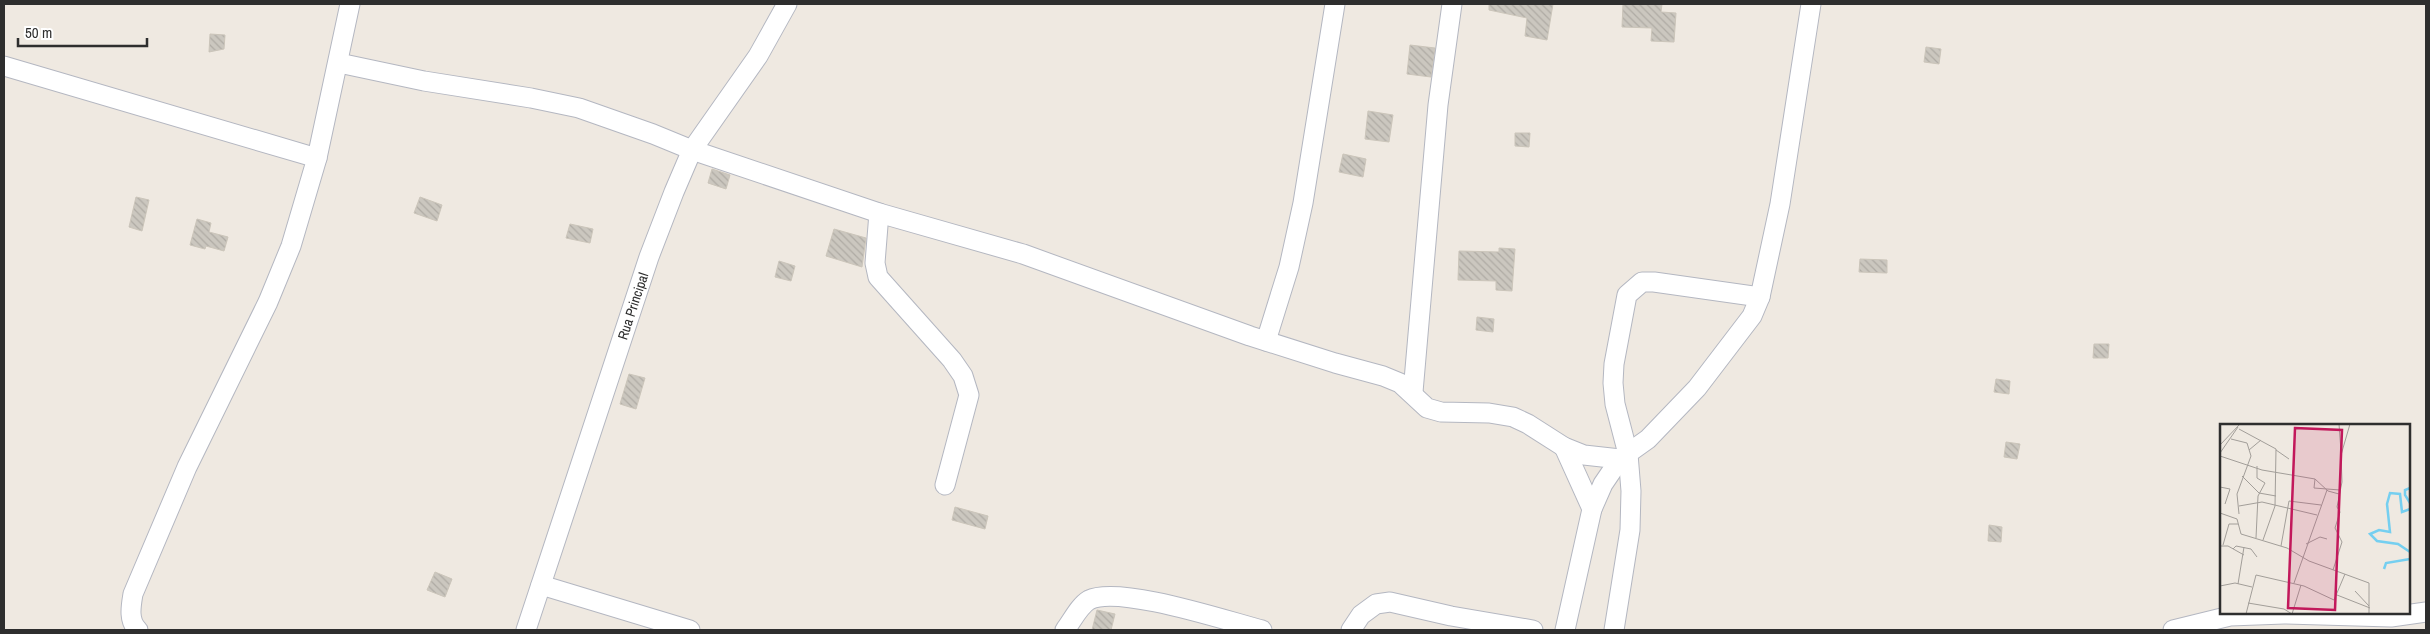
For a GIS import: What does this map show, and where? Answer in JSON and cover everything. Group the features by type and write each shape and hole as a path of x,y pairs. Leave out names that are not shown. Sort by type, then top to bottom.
{"street":[{"path":"138,630 134,627 130,613 133,594 187,467 272,294 291,246 317,158 339,63 350,4"},
{"name":"Rua Principal","path":"526,630 648,257 692,150 758,56 787,4"},
{"path":"1266,341 1289,267 1303,203 1335,4"},
{"path":"1413,392 1438,105 1452,4"},
{"path":"1565,630 1592,509 1603,484 1624,456 1648,439 1696,388 1752,316 1760,297 1780,204 1811,4"},
{"path":"339,63 424,82 531,98 579,108 692,150 879,213 1023,254 1266,341 1383,376 1400,383 1413,392 1427,408 1441,412 1490,413 1513,417 1528,424 1564,447 1584,455 1624,456"},
{"path":"4,66 317,158"},
{"path":"879,213 875,263 878,277 952,360 963,376 969,395 945,485"},
{"path":"1614,630 1630,530 1631,491 1613,383 1618,338 1627,295 1642,282 1654,282 1760,297"},
{"path":"1564,447 1592,509"},
{"path":"541,585 690,630"},
{"path":"1065,630 1082,606 1089,600 1119,597 1140,599 1262,630"},
{"path":"1351,630 1361,615 1376,604 1390,602 1451,616 1533,630"},
{"path":"2173,630 2230,616 2284,614 2391,617 2426,612"}],"building":[{"path":"1489,4 1553,4 1547,40 1525,36 1527,18 1489,10"},
{"path":"1623,4 1662,4 1661,12 1676,13 1674,42 1651,41 1652,28 1622,27"},
{"path":"210,34 225,35 224,49 209,52"},
{"path":"1410,45 1435,48 1431,77 1407,74"},
{"path":"1926,47 1941,49 1939,64 1924,62"},
{"path":"1368,111 1393,115 1389,142 1365,139"},
{"path":"1515,133 1530,133 1529,147 1515,146"},
{"path":"1343,154 1366,159 1363,177 1339,172"},
{"path":"712,169 730,175 726,189 708,183"},
{"path":"136,197 149,200 142,231 129,227"},
{"path":"420,197 442,205 437,221 414,213"},
{"path":"197,219 211,223 209,232 228,237 224,251 206,246 205,249 190,245"},
{"path":"570,224 593,229 590,243 566,238"},
{"path":"834,229 866,238 862,267 826,256"},
{"path":"1499,248 1515,249 1512,291 1496,290 1496,281 1458,280 1459,251 1499,252"},
{"path":"1860,259 1887,260 1887,273 1859,272"},
{"path":"779,261 795,266 791,281 775,277"},
{"path":"1477,317 1494,319 1493,332 1476,330"},
{"path":"2094,344 2109,344 2108,358 2093,358"},
{"path":"629,374 645,378 636,409 620,404"},
{"path":"1996,379 2010,381 2009,394 1994,392"},
{"path":"2006,442 2020,444 2017,459 2004,457"},
{"path":"955,507 988,516 985,529 952,520"},
{"path":"1989,525 2002,527 2001,542 1988,541"},
{"path":"435,572 452,579 445,597 427,590"},
{"path":"1097,610 1115,614 1111,630 1092,630"}]}
